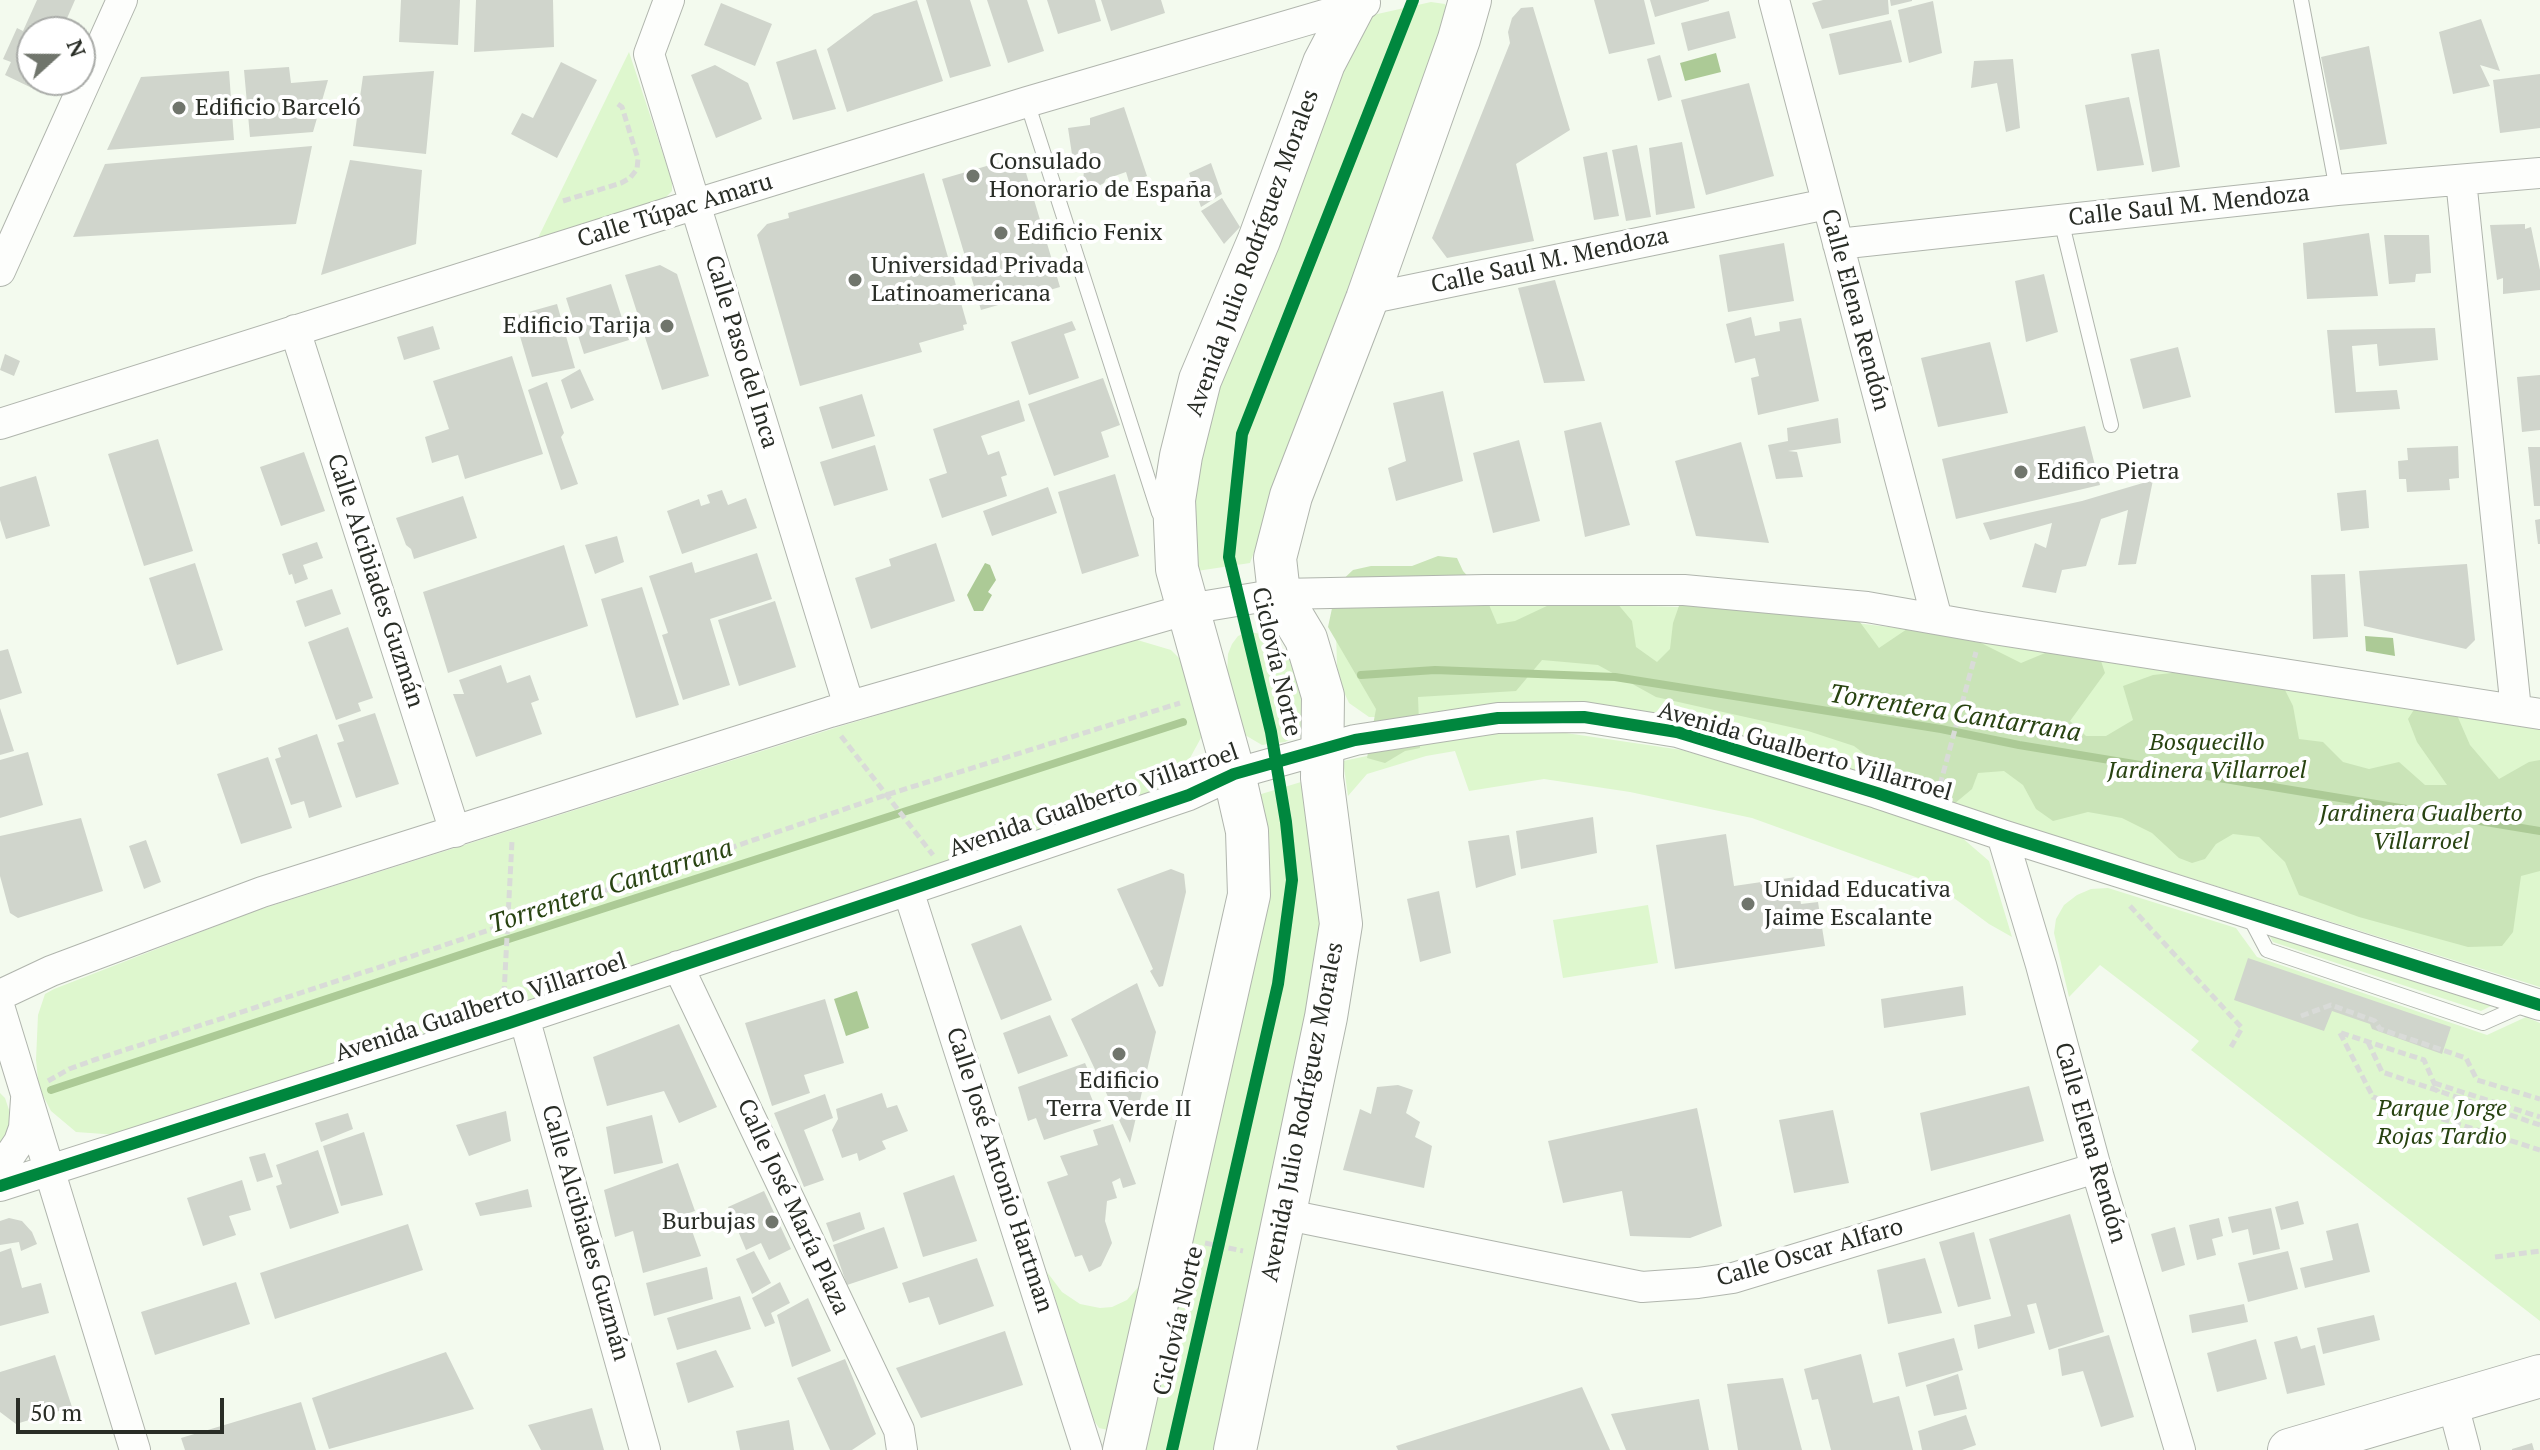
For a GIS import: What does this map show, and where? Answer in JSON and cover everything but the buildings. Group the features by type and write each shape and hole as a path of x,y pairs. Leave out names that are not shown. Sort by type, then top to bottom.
{"main road":[{"name":"Avenida Julio Rodríguez Morales","path":"1235,1450 1326,1017 1341,924 1322,778 1323,696 1306,639 1279,594 1275,558 1291,496 1367,299 1470,0"},
{"name":"Avenida Julio Rodríguez Morales","path":"1124,1450 1249,895 1247,831 1177,569 1174,500 1181,456 1200,380 1259,240 1324,63 1361,2"},
{"path":"2289,1450 2540,1376"}],"street":[{"path":"0,271 122,0"},
{"name":"Calle Paso del Inca","path":"669,0 649,54 696,204 844,720"},
{"name":"Calle Elena Rendón","path":"1774,0 1937,619"},
{"name":"Calle Túpac Amaru","path":"0,424 696,204 1361,2"},
{"name":"Calle Saul M. Mendoza","path":"1838,244 2337,190 2540,173"},
{"path":"0,995 51,971 262,892 455,832 844,720 1188,609 1279,594 1684,590 1867,607 2528,712 2461,180"},
{"name":"Calle Saul M. Mendoza","path":"1367,299 1827,204"},
{"name":"Calle Alcibiades Guzmán","path":"295,330 455,832"},
{"name":"Avenida Gualberto Villarroel","path":"0,1186 514,1010 678,966 908,890 1189,795 1234,774 1355,740 1498,718 1584,717 1677,732 2535,1004"},
{"name":"Calle Elena Rendón","path":"2002,835 2180,1450"},
{"name":"Calle José Antonio Hartman","path":"908,890 1087,1450"},
{"name":"Calle José María Plaza","path":"678,966 899,1430 902,1450"},
{"path":"0,1009 35,1086 51,1170 135,1450"},
{"name":"Calle Alcibiades Guzmán","path":"514,1010 645,1450"},
{"path":"0,1067 35,1086"},
{"path":"0,1170 19,1142 35,1086"},
{"name":"Calle Oscar Alfaro","path":"1283,1214 1642,1287 1733,1278 2096,1168"},
{"path":"2452,1401 2465,1450"}],"lane":[{"path":"2301,0 2337,190"},
{"path":"1027,102 1177,569"},
{"path":"2061,220 2111,425"}],"path":[{"path":"563,201 621,183 637,169 638,159 622,107 615,102"},
{"path":"635,151 644,148"},
{"path":"621,183 623,192"},
{"path":"1939,790 1978,643"},
{"path":"35,1086 94,1060 1180,703"},
{"path":"844,720 887,797 936,858"},
{"path":"513,836 506,947 514,1010"},
{"path":"2121,896 2242,1028 2231,1047"},
{"path":"2301,1016 2331,1005 2375,1021 2380,1029 2466,1058 2477,1080 2540,1099"},
{"path":"2439,1092 2424,1060 2340,1033 2373,1097 2540,1150"},
{"path":"2368,1042 2382,1072 2540,1125"},
{"path":"2434,1083 2540,1117"},
{"path":"1203,1242 1220,1239 1248,1252"},
{"path":"2495,1257 2540,1251"}],"green space":[{"path":"1431,2 1445,4 1451,19 1250,563 1197,571 1187,493 1200,436 1345,56 1373,15"},
{"path":"629,52 672,181 672,191 663,200 537,240"},
{"name":"Bosquecillo Jardinera Villarroel","path":"1438,556 1457,558 1463,571 1485,595 1497,624 1515,621 1566,597 1611,596 1632,621 1636,647 1657,662 1670,649 1673,623 1681,600 1854,614 1879,648 1916,623 1951,628 2021,663 2062,646 2098,652 2105,673 2070,721 2086,736 2106,736 2133,720 2123,686 2153,675 2190,671 2283,686 2293,706 2299,739 2323,742 2343,762 2369,769 2399,762 2425,785 2447,785 2417,742 2408,719 2419,702 2453,706 2470,745 2499,779 2529,762 2540,760 2540,871 2521,876 2513,932 2502,946 2468,947 2359,917 2299,895 2285,862 2259,837 2233,834 2216,844 2205,859 2192,863 2179,858 2152,833 2122,818 2088,812 2053,821 2036,809 2023,785 2004,771 1978,773 1972,789 1948,809 1902,794 1874,761 1854,746 1808,731 1656,697 1598,665 1542,660 1516,691 1418,697 1420,748 1405,751 1385,763 1367,758 1376,709 1328,627 1337,585 1353,570 1371,566 1412,566"},
{"name":"Bosquecillo Jardinera Villarroel","path":"1589,604 1740,609 1947,634 2540,728 2540,987 1706,727 1498,704 1394,717 1369,717 1349,703 1342,688 1337,666 1336,632 1460,606"},
{"path":"1248,632 1269,635 1296,663 1304,677 1304,726 1296,736 1285,742 1262,745 1245,735 1227,675 1232,644 1238,636"},
{"path":"1134,639 1171,650 1187,666 1202,736 1190,758 1176,774 1150,795 118,1135 76,1132 51,1111 39,1088 36,1060 38,1015 45,994 54,989 252,912 838,727"},
{"path":"1485,731 1566,733 1682,750 1797,783 1960,836 1989,861 2012,937 1935,884 1752,818 1630,792 1544,779 1469,791 1455,751 1426,756 1367,774 1348,796 1343,761"},
{"path":"1311,779 1323,935 1221,1450 1142,1450 1258,795"},
{"name":"Parque Jorge Rojas Tardio","path":"2108,888 2236,928 2257,957 2487,1035 2526,1017 2540,1023 2540,1321 2191,1050 2199,1041 2100,965 2069,997 2054,933 2056,919 2064,905 2077,895 2091,889"},
{"path":"1648,905 1658,963 1563,978 1553,920"},
{"path":"2267,931 2495,1004 2481,1011 2273,942"},
{"path":"0,1093 11,1116 7,1137 0,1148"},
{"path":"1047,1272 1062,1292 1080,1304 1100,1308 1112,1307 1127,1300 1146,1278 1108,1430 1099,1428 1093,1419"}],"shaded area":[{"path":"1716,53 1721,72 1685,81 1680,63"},
{"path":"985,563 990,565 996,580 988,592 992,595 983,611 974,611 967,595"},
{"path":"2365,636 2393,638 2395,656 2366,651"},
{"path":"857,991 869,1028 846,1036 834,999"}],"waterway":[{"name":"Torrentera Cantarrana","path":"1361,675 1435,670 1615,677 2540,831"},
{"name":"Torrentera Cantarrana","path":"51,1090 1183,722"}],"cycle path":[{"name":"Ciclovía Norte","path":"1172,1450 1278,984 1292,880 1271,732 1229,557 1242,434 1413,0"},
{"path":"0,1186 509,1023 908,890 1189,795 1234,774 1355,740 1498,718 1584,717 1677,732 2540,1005"}],"place":[{"name":"Edificio Barceló","path":"179,108"},
{"name":"Consulado Honorario de España","path":"973,176"},
{"name":"Edificio Fenix","path":"1001,233"},
{"name":"Universidad Privada Latinoamericana","path":"855,280"},
{"name":"Edificio Tarija","path":"667,326"},
{"name":"Edifico Pietra","path":"2021,472"},
{"name":"Unidad Educativa Jaime Escalante","path":"1748,904"},
{"name":"Edificio Terra Verde II","path":"1119,1054"},
{"name":"Burbujas","path":"772,1222"}],"park label":[{"name":"Jardinera Gualberto Villarroel","path":"2421,828"}]}
